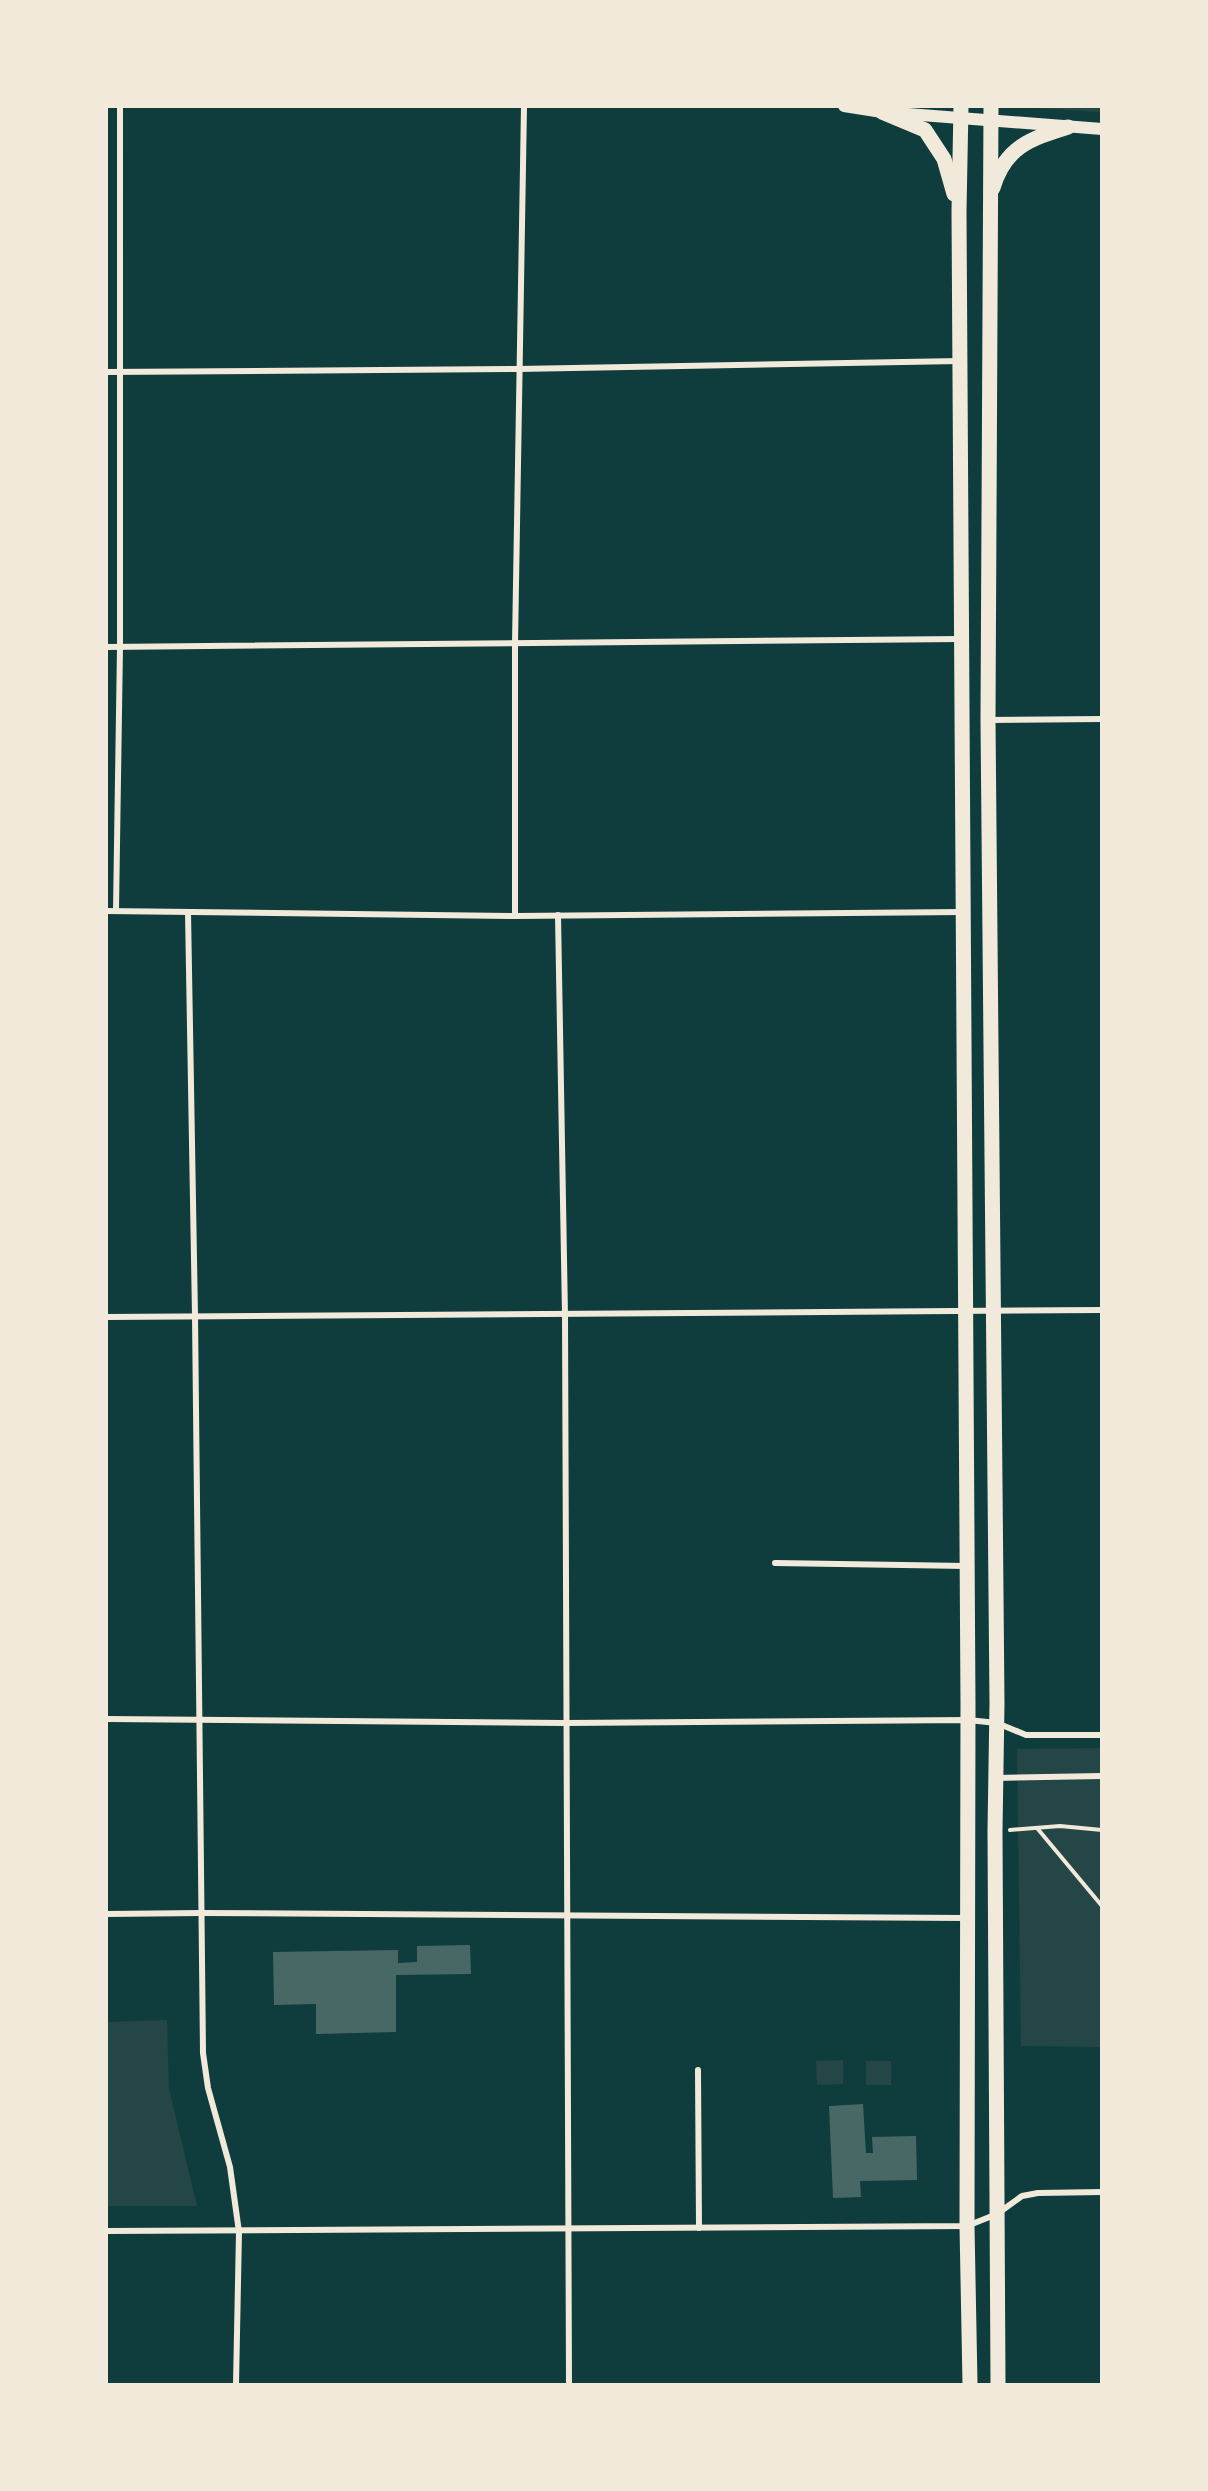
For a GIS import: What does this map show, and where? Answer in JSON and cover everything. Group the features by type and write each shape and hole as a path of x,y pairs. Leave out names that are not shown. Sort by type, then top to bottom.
{"main road":[{"path":"844,106 882,112 991,114 1068,127 1101,129"},
{"path":"882,112 925,130 934,141 944,159 959,211"},
{"path":"961,112 959,211 970,2385"},
{"path":"991,114 988,720 997,1723 995,1831 998,2385"},
{"path":"989,206 1000,171 1018,146 1031,139 1068,127"}],"street":[{"path":"116,910 120,647 120,106"},
{"path":"515,916 518,369 524,106"},
{"path":"106,372 518,369 961,362"},
{"path":"106,647 962,639"},
{"path":"988,720 1101,719"},
{"path":"106,910 515,916 964,912"},
{"path":"188,912 203,2053 208,2088 230,2167 239,2232 236,2385"},
{"path":"558,915 565,1316 569,2385"},
{"path":"106,1317 565,1316 1101,1310"},
{"path":"775,1563 967,1566"},
{"path":"106,1719 565,1723 968,1720 997,1723 1026,1735 1101,1735"},
{"path":"996,1778 1101,1776"},
{"path":"106,1914 967,1918"},
{"path":"698,2070 699,2228"},
{"path":"106,2232 968,2226 997,2214 1022,2196 1038,2193 1101,2192"}],"path":[{"path":"995,1831 1060,1826 1101,1830"},
{"path":"1037,1828 1101,1905"}],"shaded area":[{"path":"1018,107 1101,107 1101,112"},
{"path":"1101,1748 1101,2047 1021,2046 1017,1749"},
{"path":"167,2020 169,2089 197,2206 107,2206 107,2022"},
{"path":"843,2060 843,2084 817,2085 816,2061"},
{"path":"866,2061 891,2061 891,2085 866,2085"}],"building":[{"path":"470,1945 471,1974 396,1975 396,2032 316,2034 316,2004 274,2005 273,1952 398,1950 398,1963 417,1962 417,1946"},
{"path":"863,2104 866,2153 873,2153 872,2137 916,2136 917,2180 860,2181 861,2197 833,2198 829,2106"}]}
